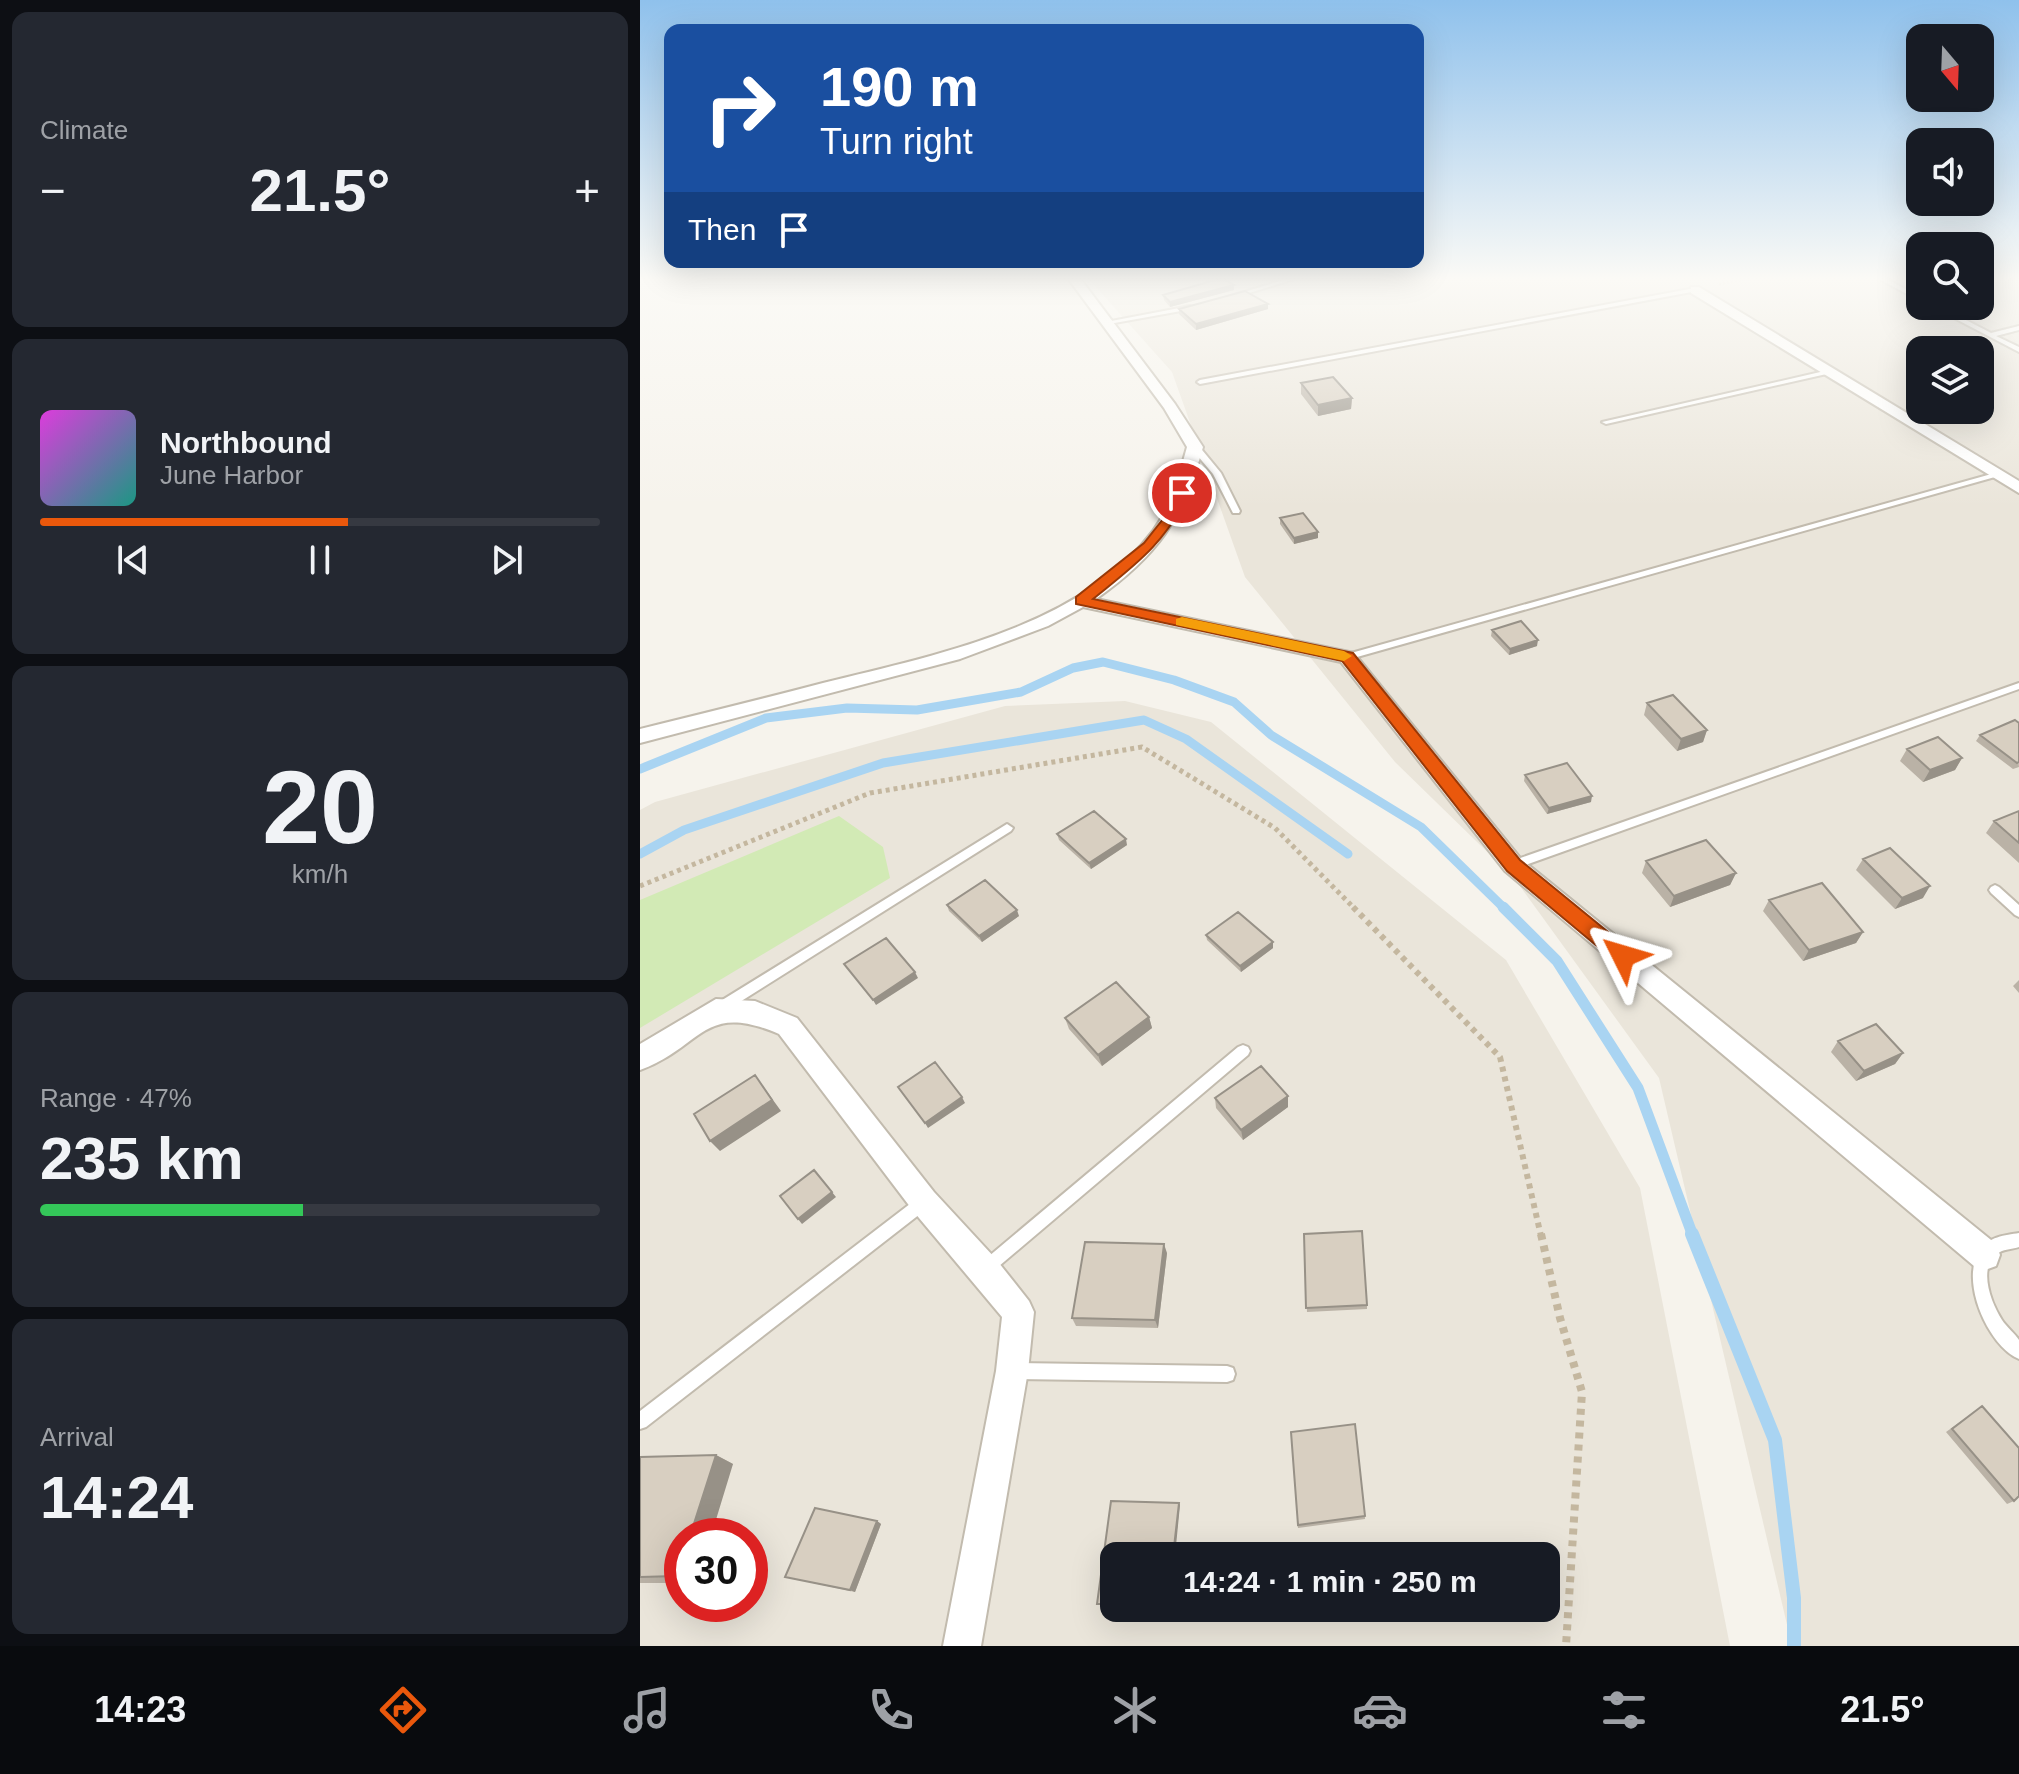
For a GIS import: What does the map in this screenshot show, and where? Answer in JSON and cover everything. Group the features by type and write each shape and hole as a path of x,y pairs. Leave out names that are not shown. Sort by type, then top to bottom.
{"street":[{"path":"640,736 955,654 1023,630 1081,601 1149,546 1169,520 1182,493 1195,447 1131,354"},
{"path":"1799,354 2019,488"},
{"path":"1081,601 1347,657 1513,865 1985,1255"},
{"path":"640,1058 716,1010 755,1012 788,1026 924,1202 1018,1312 1012,1371 962,1646"}],"lane":[{"path":"1200,382 1352,354"},
{"path":"1606,422 1829,372"},
{"path":"1195,447 1217,473 1236,511"},
{"path":"1347,657 1998,475"},
{"path":"1513,865 2019,686"},
{"path":"716,1010 1007,828"},
{"path":"1995,890 2019,912"},
{"path":"984,1269 1243,1051"},
{"path":"640,1421 924,1202"},
{"path":"2019,1240 2005,1240 1985,1255 1978,1282 1986,1312 2008,1343 2019,1351"},
{"path":"1012,1371 1227,1374"}],"path":[{"path":"640,886 870,793 1142,747 1275,828 1500,1057 1560,1318 1582,1392 1566,1646"}],"shaded area":[{"path":"1156,354 1906,354 1906,424 1994,424 1994,354 2019,354 2019,1646 1792,1646 1659,1078 1514,878 1395,762 1245,577 1172,372"},
{"path":"1125,701 1211,722 1506,960 1640,1188 1730,1646 640,1646 640,810 655,802 1005,706"}],"green space":[{"path":"839,816 883,847 890,878 640,1028 640,900"}],"building":[{"path":"1333,377 1352,398 1318,405 1301,383"},
{"path":"1303,513 1318,532 1294,538 1280,518"},
{"path":"1521,621 1538,640 1510,649 1492,630"},
{"path":"1673,695 1707,730 1681,739 1647,703"},
{"path":"2015,720 2019,723 2017,763 1980,735"},
{"path":"1938,737 1962,758 1930,770 1907,749"},
{"path":"1567,763 1592,796 1549,808 1525,775"},
{"path":"1094,811 1126,839 1089,863 1057,834"},
{"path":"2019,811 2019,843 1994,821"},
{"path":"1706,840 1736,873 1674,896 1646,861"},
{"path":"1890,848 1930,886 1902,898 1863,859"},
{"path":"985,880 1017,910 979,936 947,905"},
{"path":"1822,883 1863,932 1809,950 1769,900"},
{"path":"1238,912 1273,942 1240,966 1206,935"},
{"path":"886,938 915,972 873,1000 844,964"},
{"path":"1116,982 1149,1017 1098,1055 1065,1018"},
{"path":"1876,1024 1903,1053 1864,1071 1838,1041"},
{"path":"935,1062 962,1097 925,1123 898,1087"},
{"path":"1261,1066 1288,1096 1241,1130 1215,1098"},
{"path":"755,1075 772,1100 710,1141 694,1114"},
{"path":"814,1170 832,1192 798,1219 780,1196"},
{"path":"1362,1231 1367,1305 1306,1308 1304,1234"},
{"path":"1085,1242 1164,1244 1155,1320 1072,1318"},
{"path":"1982,1406 2019,1448 2019,1496 2014,1501 1952,1429"},
{"path":"1355,1424 1365,1516 1298,1525 1291,1432"},
{"path":"716,1455 696,1518 664,1518 664,1576 640,1577 640,1457"},
{"path":"1111,1501 1179,1503 1175,1542 1105,1542"},
{"path":"815,1508 877,1521 850,1590 785,1577"}],"waterway":[{"path":"640,769 766,718 847,708 917,710 1021,692 1073,668 1103,662 1174,680 1234,702 1271,735 1421,827 1505,909"},
{"path":"640,854 684,830 883,763 1144,720 1186,739 1348,854"},
{"path":"1505,909 1557,961 1638,1088 1693,1236"},
{"path":"1692,1234 1775,1440 1794,1598 1794,1646"}],"slow traffic":[{"path":"1182,622 1344,656"}],"route":[{"path":"1182,493 1169,520 1149,546 1081,601 1347,657 1513,865 1623,956"}]}
